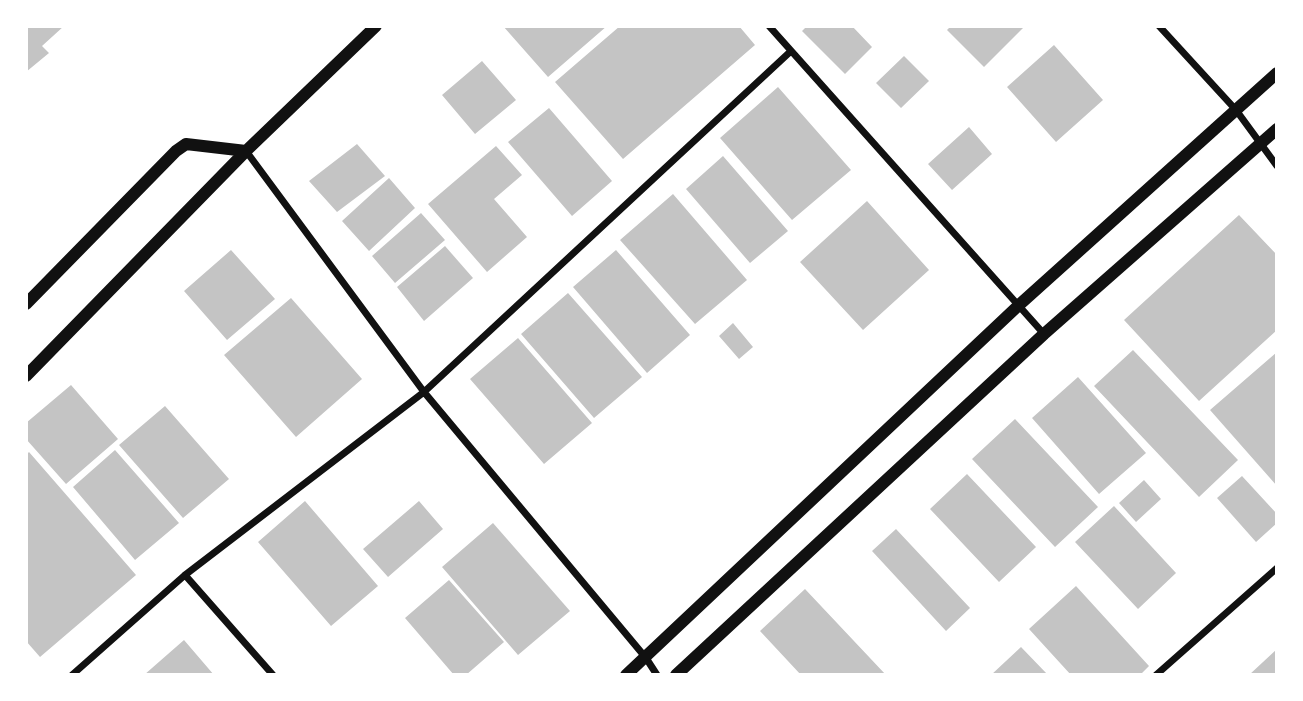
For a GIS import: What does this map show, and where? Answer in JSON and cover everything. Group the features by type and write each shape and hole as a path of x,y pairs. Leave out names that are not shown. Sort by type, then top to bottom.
{"street":[{"path":"26,376 246,151 376,26"},
{"path":"769,26 1045,334"},
{"path":"1159,26 1236,110 1277,166"},
{"path":"72,675 185,575 424,392 791,51"},
{"path":"626,675 1019,305 1277,73"},
{"path":"676,675 1045,334 1277,129"},
{"path":"26,304 176,151 186,144 246,151 424,392 646,658 657,675"},
{"path":"1156,675 1275,572"},
{"path":"185,575 273,675"}],"building":[{"path":"26,26 64,26 42,46 49,53 26,72"},
{"path":"503,26 607,26 548,77"},
{"path":"620,26 739,26 755,45 623,159 555,82"},
{"path":"807,26 852,26 872,47 845,74 802,31"},
{"path":"951,26 1025,26 984,67 947,30"},
{"path":"1054,45 1103,100 1056,142 1007,87"},
{"path":"904,56 929,81 901,108 876,83"},
{"path":"482,61 516,100 475,134 442,95"},
{"path":"778,87 851,170 792,220 720,138"},
{"path":"549,108 612,181 572,216 508,142"},
{"path":"969,127 992,154 952,190 928,164"},
{"path":"357,144 385,176 337,212 309,181"},
{"path":"496,146 522,175 494,199 527,237 487,272 428,204"},
{"path":"723,156 788,231 750,263 686,189"},
{"path":"389,178 415,208 369,251 342,221"},
{"path":"673,194 747,280 695,324 620,240"},
{"path":"867,201 929,270 863,330 800,262"},
{"path":"421,213 445,240 395,283 372,256"},
{"path":"1239,215 1277,255 1277,330 1199,401 1124,320"},
{"path":"445,246 473,278 424,321 397,287"},
{"path":"231,250 275,299 227,340 184,291"},
{"path":"616,250 690,335 647,373 573,287"},
{"path":"568,293 642,377 594,418 521,334"},
{"path":"291,298 362,379 296,437 224,355"},
{"path":"733,323 753,347 739,359 719,336"},
{"path":"518,338 592,423 544,464 470,379"},
{"path":"1133,350 1238,460 1199,497 1094,386"},
{"path":"1277,352 1277,486 1210,410"},
{"path":"1078,377 1146,453 1099,494 1032,418"},
{"path":"71,385 118,439 66,484 26,439 26,423"},
{"path":"165,406 229,479 183,518 119,445"},
{"path":"1015,419 1098,507 1055,547 972,459"},
{"path":"115,450 179,523 135,560 73,487"},
{"path":"29,452 136,575 40,657 26,641 26,455"},
{"path":"967,474 1036,547 999,582 930,509"},
{"path":"1242,476 1277,514 1277,523 1256,542 1217,498"},
{"path":"1144,480 1161,499 1136,522 1119,503"},
{"path":"305,501 378,586 331,626 258,542"},
{"path":"419,501 443,529 388,577 363,549"},
{"path":"1114,506 1176,573 1138,609 1075,542"},
{"path":"493,523 570,611 518,655 442,567"},
{"path":"896,529 970,608 946,631 872,551"},
{"path":"449,580 504,642 466,675 454,675 405,618"},
{"path":"1076,586 1149,666 1140,675 1071,675 1029,629"},
{"path":"805,589 886,675 801,675 760,631"},
{"path":"184,640 214,675 144,675"},
{"path":"1021,647 1048,675 991,675"},
{"path":"1277,649 1277,675 1249,675"}]}
